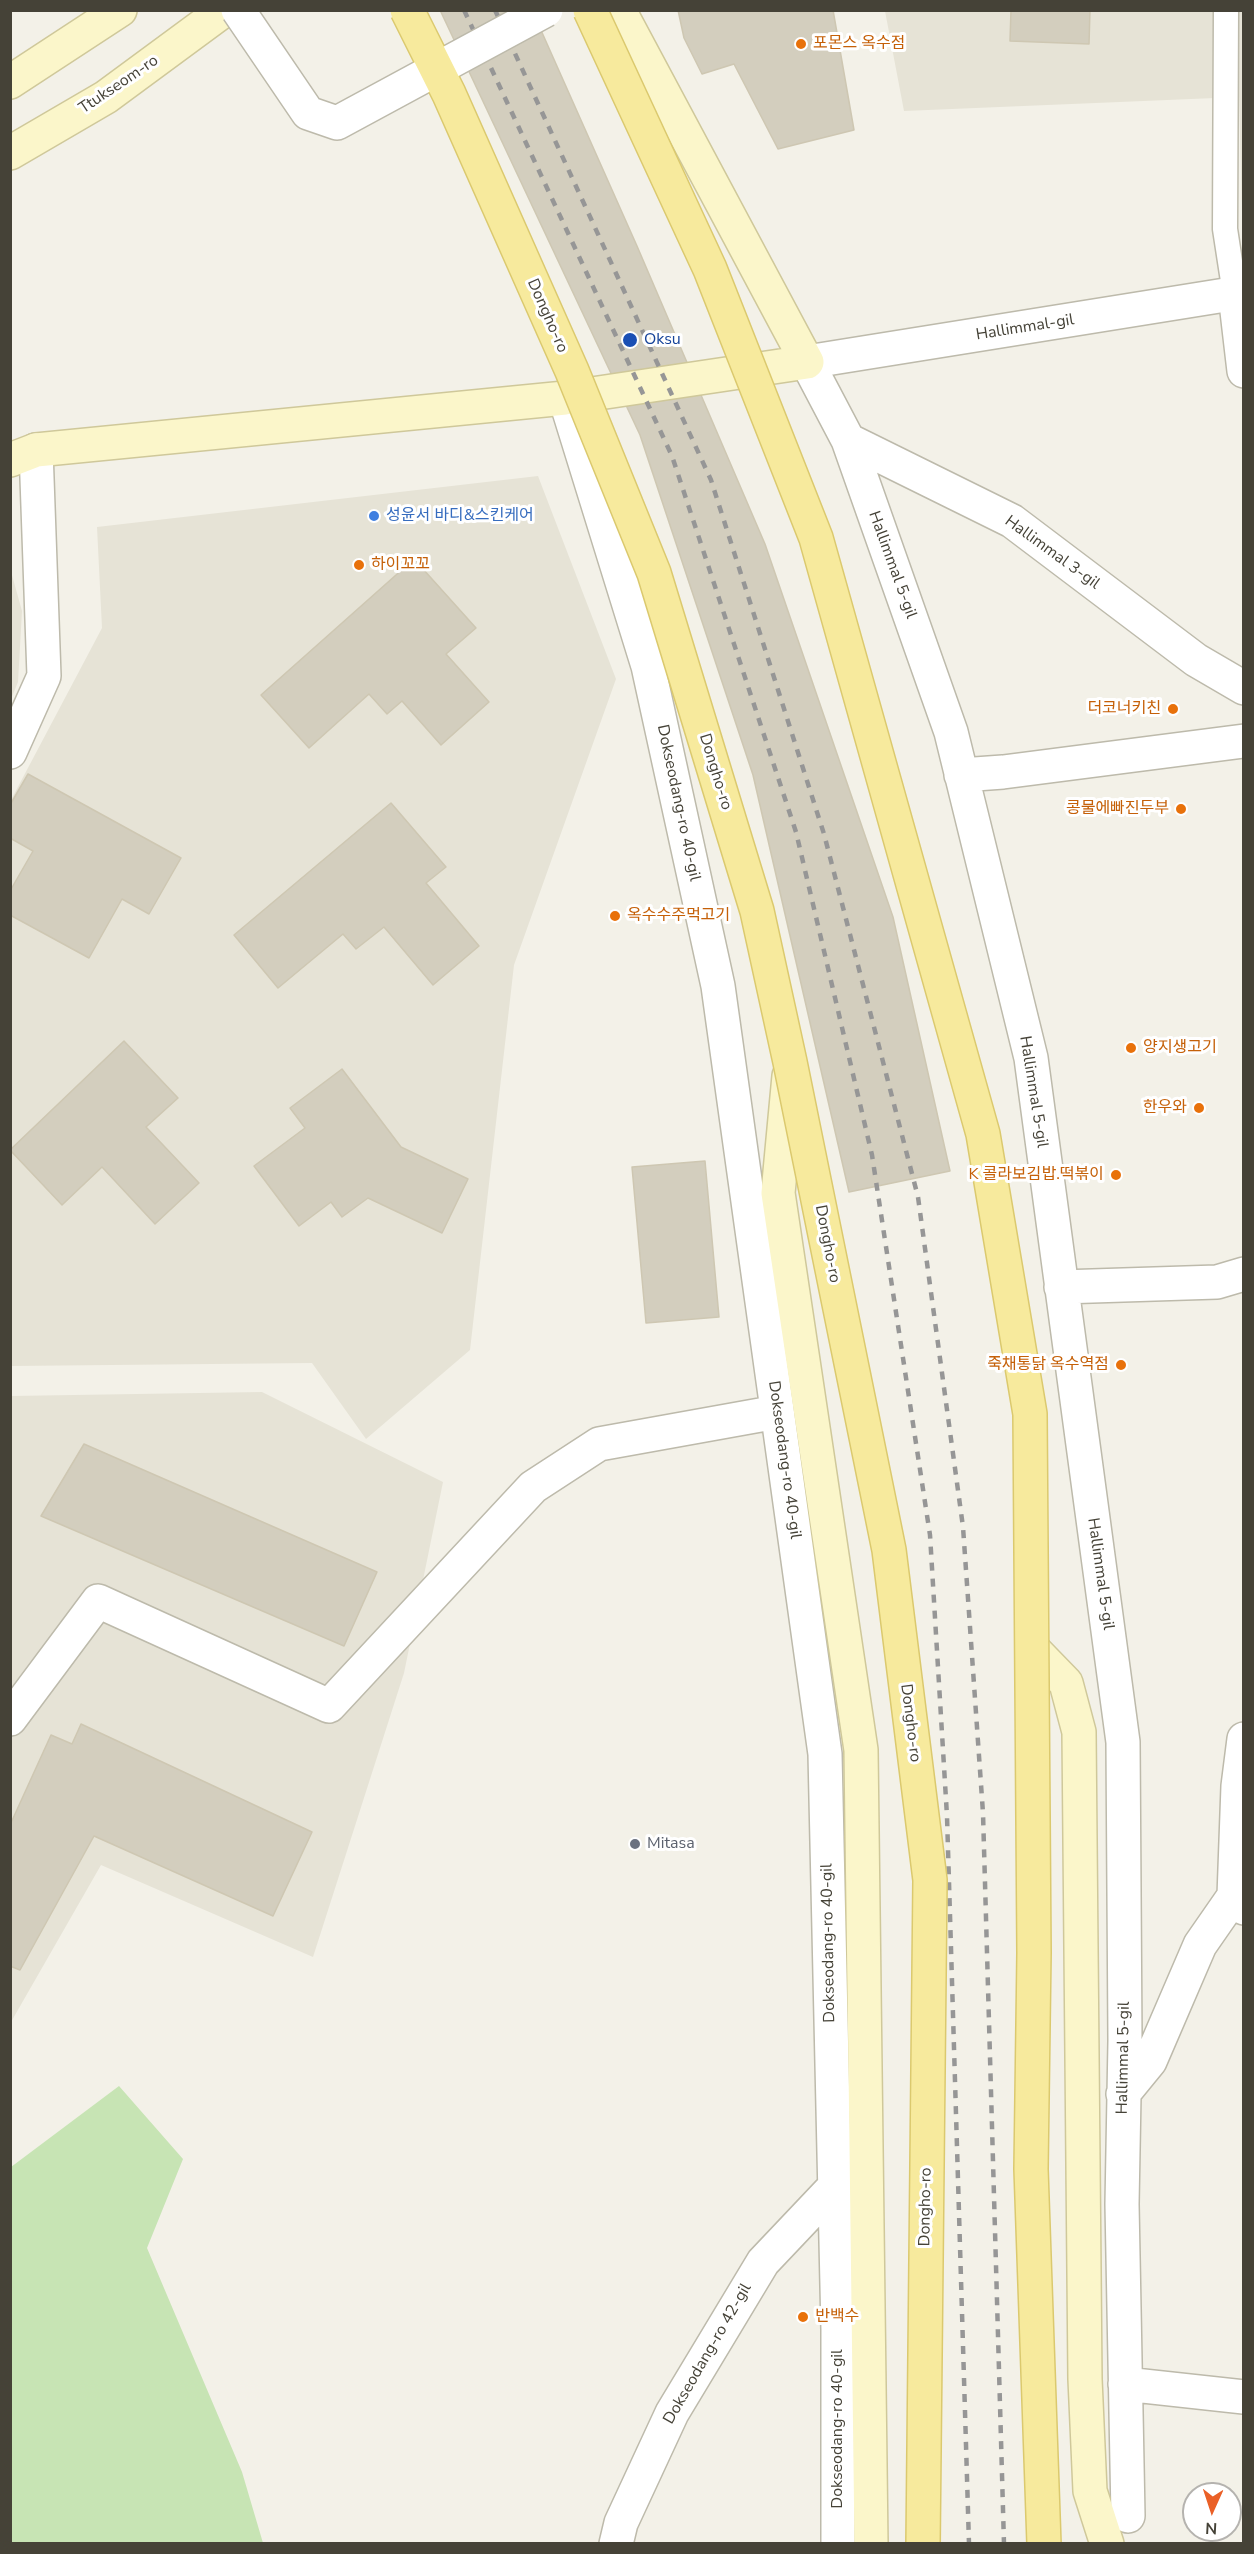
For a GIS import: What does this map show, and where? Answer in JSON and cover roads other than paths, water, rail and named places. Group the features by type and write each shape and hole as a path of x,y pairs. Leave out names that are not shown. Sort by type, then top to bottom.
{"main road":[{"path":"10,82 120,10"},
{"name":"Ttukseom-ro","path":"10,153 106,97 224,10"},
{"name":"Dongho-ro","path":"407,10 449,94 572,371 654,573 757,910 790,1062 889,1550 930,1880 923,2544"},
{"path":"590,10 710,269 816,538 983,1134 1030,1414 1034,1953 1031,2169 1044,2544"},
{"path":"19,452 565,398 807,362 619,10"},
{"path":"790,1062 778,1193 861,1750 871,2544"},
{"path":"1032,1648 1066,1683 1079,1732 1085,2379 1090,2491 1107,2544"}],"street":[{"path":"238,10 308,113 337,123 546,10"},
{"path":"1239,293 1244,370"},
{"name":"Hallimmal-gil","path":"807,362 1239,293"},
{"name":"Hallimmal 5-gil","path":"807,362 848,440 951,732 1031,1058 1123,1742 1122,2204 1128,2516"},
{"name":"Dokseodang-ro 40-gil","path":"565,398 648,666 718,986 825,1754 835,2186 838,2544"},
{"name":"Hallimmal 3-gil","path":"848,440 1012,521 1196,660 1244,688"},
{"path":"10,752 44,676 19,452"},
{"path":"961,775 1244,741"},
{"path":"1060,1287 1217,1282 1244,1274"},
{"path":"10,1719 98,1601 328,1706 534,1487 598,1444 777,1412"},
{"path":"1124,2094 1150,2061 1200,1945 1239,1902 1238,1786 1244,1739"},
{"name":"Dokseodang-ro 42-gil","path":"616,2544 621,2523 672,2413 763,2262 835,2186"},
{"path":"1125,2384 1244,2397"}],"lane":[{"path":"1226,10 1225,230 1239,293"}],"railway":[{"path":"464,10 672,456 796,832 872,1155 930,1535 947,1816 969,2544"},
{"path":"495,10 711,480 824,834 918,1197 963,1527 983,1813 1004,2544"}],"place":[{"name":"포몬스 옥수점","path":"801,44"},
{"name":"Oksu","path":"630,340"},
{"name":"성윤서 바디&스킨케어","path":"374,516"},
{"name":"하이꼬꼬","path":"359,565"},
{"name":"더코너키친","path":"1173,709"},
{"name":"콩물에빠진두부","path":"1181,809"},
{"name":"옥수수주먹고기","path":"615,916"},
{"name":"양지생고기","path":"1131,1048"},
{"name":"한우와","path":"1199,1108"},
{"name":"K 콜라보김밥.떡볶이","path":"1116,1175"},
{"name":"죽채통닭 옥수역점","path":"1121,1365"},
{"name":"Mitasa","path":"635,1844"},
{"name":"반백수","path":"803,2317"}]}
